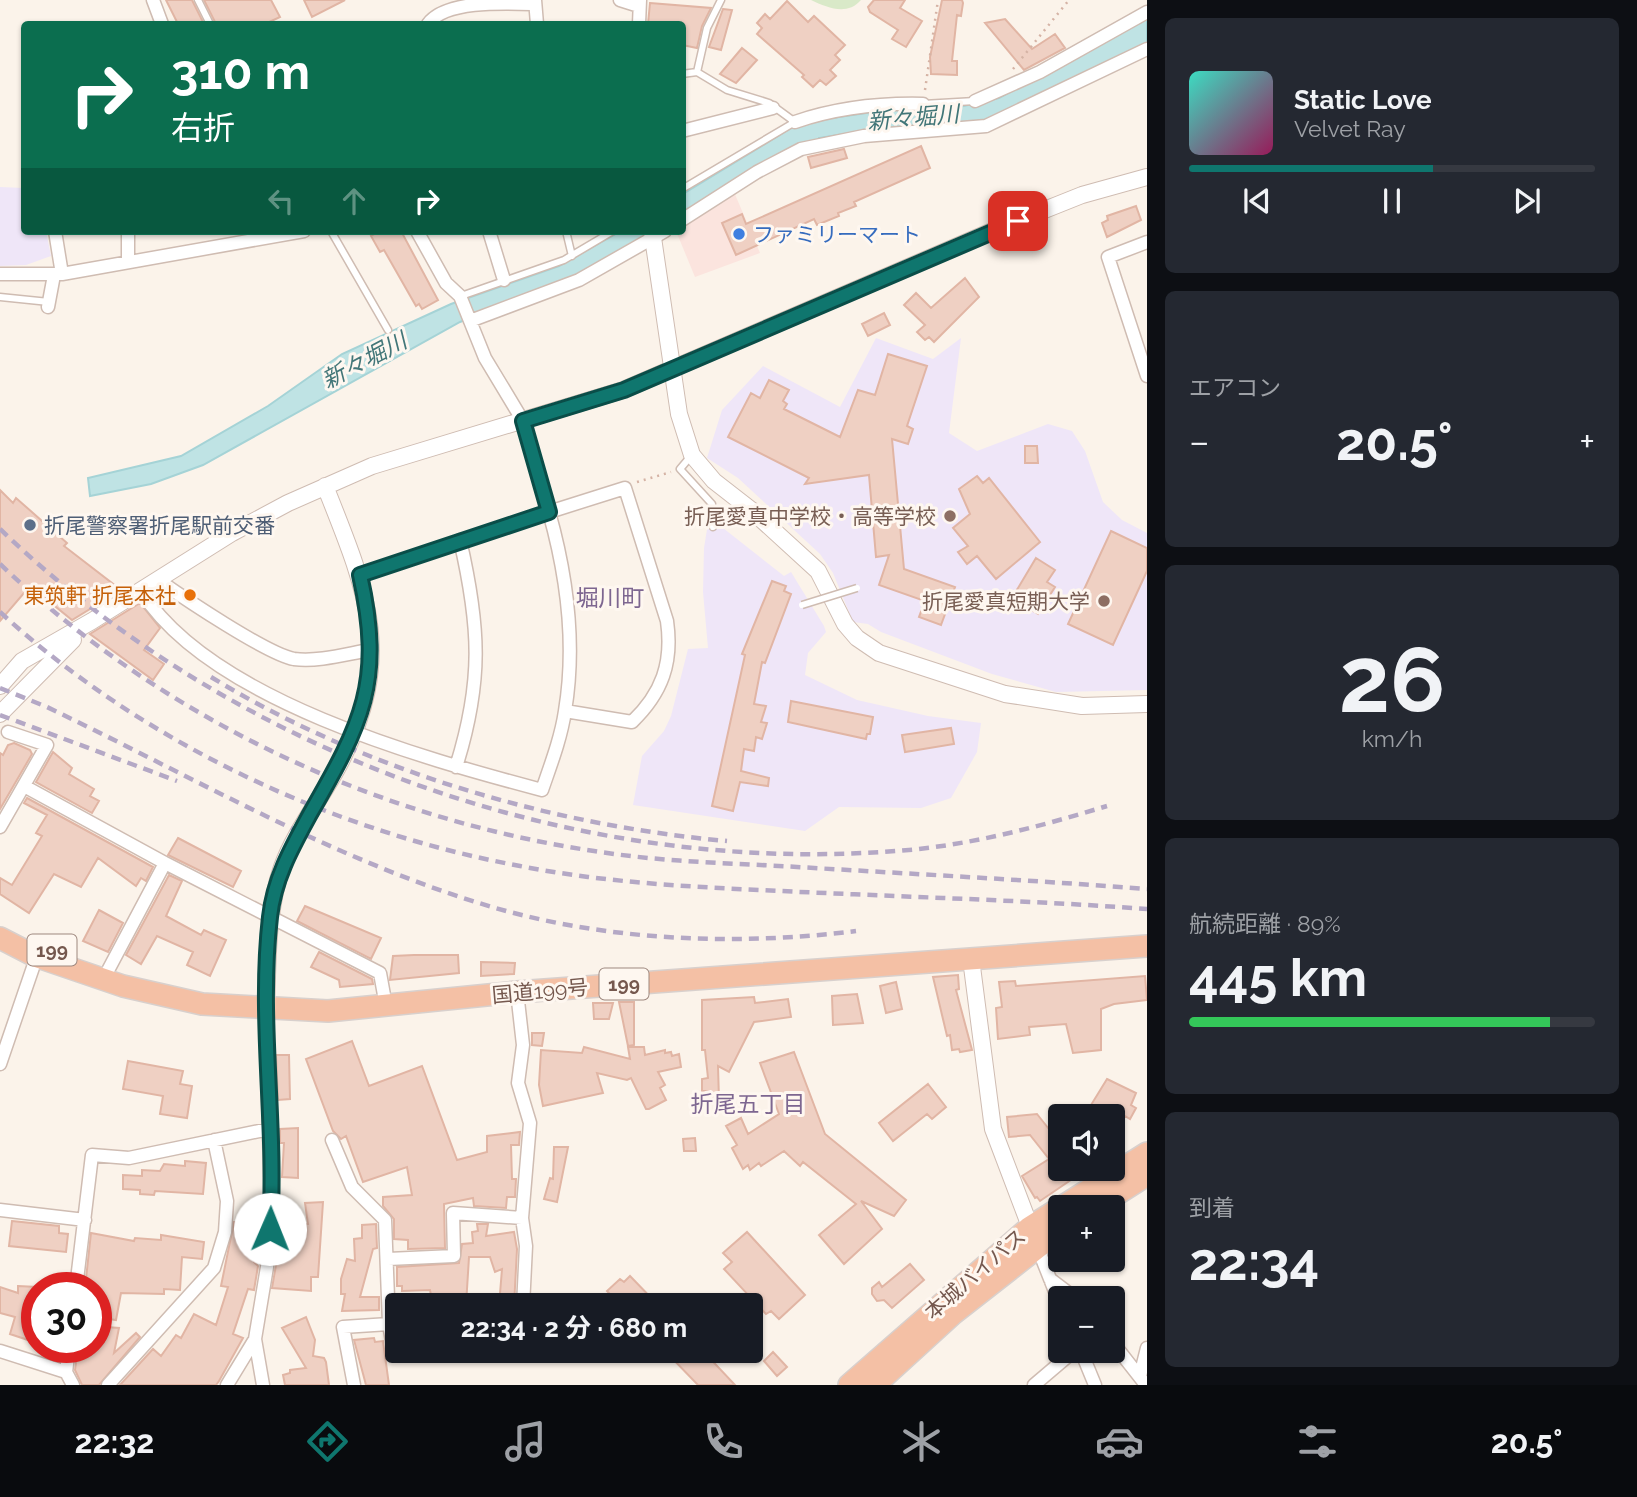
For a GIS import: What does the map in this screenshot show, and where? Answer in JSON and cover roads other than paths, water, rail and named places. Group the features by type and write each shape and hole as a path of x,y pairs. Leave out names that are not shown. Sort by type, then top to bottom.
{"highway":[{"name":"国道199号","path":"0,922 38,950"},
{"name":"国道199号","path":"0,938 38,950 123,986 202,1004 266,1010 328,1011 517,992 1147,946"},
{"name":"本城バイパス","path":"849,1385 1033,1236 1147,1153"},
{"path":"1115,1195 1147,1175"},
{"name":"本城バイパス","path":"874,1385 954,1313 1033,1236 1048,1233"}],"street":[{"path":"153,0 162,21"},
{"path":"620,0 640,3 639,21"},
{"path":"430,21 435,15 468,2 535,2 537,21"},
{"path":"975,101 1001,90 1147,12"},
{"path":"686,217 757,172 801,149 864,136 986,126 1147,49"},
{"path":"795,121 890,103 923,104"},
{"path":"686,130 773,108"},
{"path":"0,686 22,661 92,621 232,533 326,486 426,448 585,404 1082,195 1147,177"},
{"path":"48,304 58,275 55,235"},
{"path":"128,235 128,262"},
{"path":"0,274 58,275 281,235"},
{"path":"141,591 189,646 216,664 355,734 456,767 542,790 565,711 568,609 564,563 523,421 485,358 461,298 446,283 419,235"},
{"path":"490,235 504,281"},
{"path":"469,320 568,285 654,235"},
{"path":"656,235 673,369 684,435 692,455 714,481 750,509 818,571 845,624 857,638 879,653 1005,694 1082,706 1147,704"},
{"path":"1147,242 1108,257 1147,376"},
{"path":"263,1385 255,1339 267,1267 271,1222 266,1010 270,915 282,868 355,734 366,697 370,650 369,619 360,575 326,486"},
{"path":"360,575 625,488 667,621 670,640 665,676 651,704 632,722 565,711"},
{"path":"456,767 475,691 477,649 475,613 460,540"},
{"path":"158,580 270,649 290,658 318,659 370,650"},
{"path":"0,714 92,621"},
{"path":"0,827 47,745 8,732"},
{"path":"24,786 165,863 380,973 386,1006"},
{"path":"104,978 165,863"},
{"path":"0,1064 38,950"},
{"path":"971,959 993,1129 1052,1286"},
{"path":"517,992 523,1045 518,1083 530,1123 522,1218 526,1246 524,1293"},
{"path":"78,1272 92,1155 129,1158 269,1129"},
{"path":"108,1385 214,1268 225,1232 227,1201 214,1140"},
{"path":"332,1140 352,1187 385,1220 389,1293"},
{"path":"0,1210 85,1220"},
{"path":"388,1259 454,1256 453,1213 522,1218"},
{"path":"1049,1279 1059,1286"},
{"path":"354,1385 343,1327 385,1324"},
{"path":"227,1385 255,1339"},
{"path":"1143,1380 1147,1348"},
{"path":"0,1351 66,1372"},
{"path":"1125,1358 1143,1380"},
{"path":"67,1363 66,1372 73,1385"},
{"path":"1034,1385 1060,1363"},
{"path":"1086,1363 1095,1385"}],"lane":[{"path":"198,0 208,21"},
{"path":"697,72 707,28 721,0"},
{"path":"686,73 697,72 727,90 769,103 795,121 686,187"},
{"path":"922,132 923,104 975,101"},
{"path":"333,235 388,330"},
{"path":"567,235 572,256"},
{"path":"461,298 572,256 606,235"},
{"path":"0,297 48,304"},
{"path":"692,455 680,469 712,504 713,527"},
{"path":"802,605 857,588"}],"water":[{"name":"新々堀川","path":"1147,19 1147,43 995,118 963,126 880,128 819,138 819,141 686,215 686,192 791,128 811,121 901,108 946,110 999,98"},
{"name":"新々堀川","path":"614,235 652,235 590,271 460,322 203,465 151,484 90,496 88,478 181,456 268,406 342,354 451,304 559,266"}],"railway":[{"path":"0,529 92,608 193,678 301,736 414,784 532,819 652,843 774,854 896,851 950,845 1003,834 1107,806"},
{"path":"0,564 63,619 130,669 201,714 275,753 352,786 431,814 512,836 645,858 1147,889"},
{"path":"0,612 56,659 115,702 178,741 243,775 310,805 379,830 449,850 552,872 650,883 1147,909"},
{"path":"211,677 331,740 394,766 459,788 593,822 727,841"},
{"path":"0,688 47,707 321,842 434,888 492,907 581,927 672,937 765,938 856,931"},
{"path":"0,715 177,781"}],"place":[{"name":"ファミリーマート","path":"739,234"},
{"name":"折尾愛真中学校・高等学校","path":"950,516"},
{"name":"折尾警察署折尾駅前交番","path":"30,525"},
{"name":"東筑軒 折尾本社","path":"190,595"},
{"name":"折尾愛真短期大学","path":"1104,601"}],"district":[{"name":"堀川町","path":"610,597"},
{"name":"折尾五丁目","path":"748,1103"}]}
